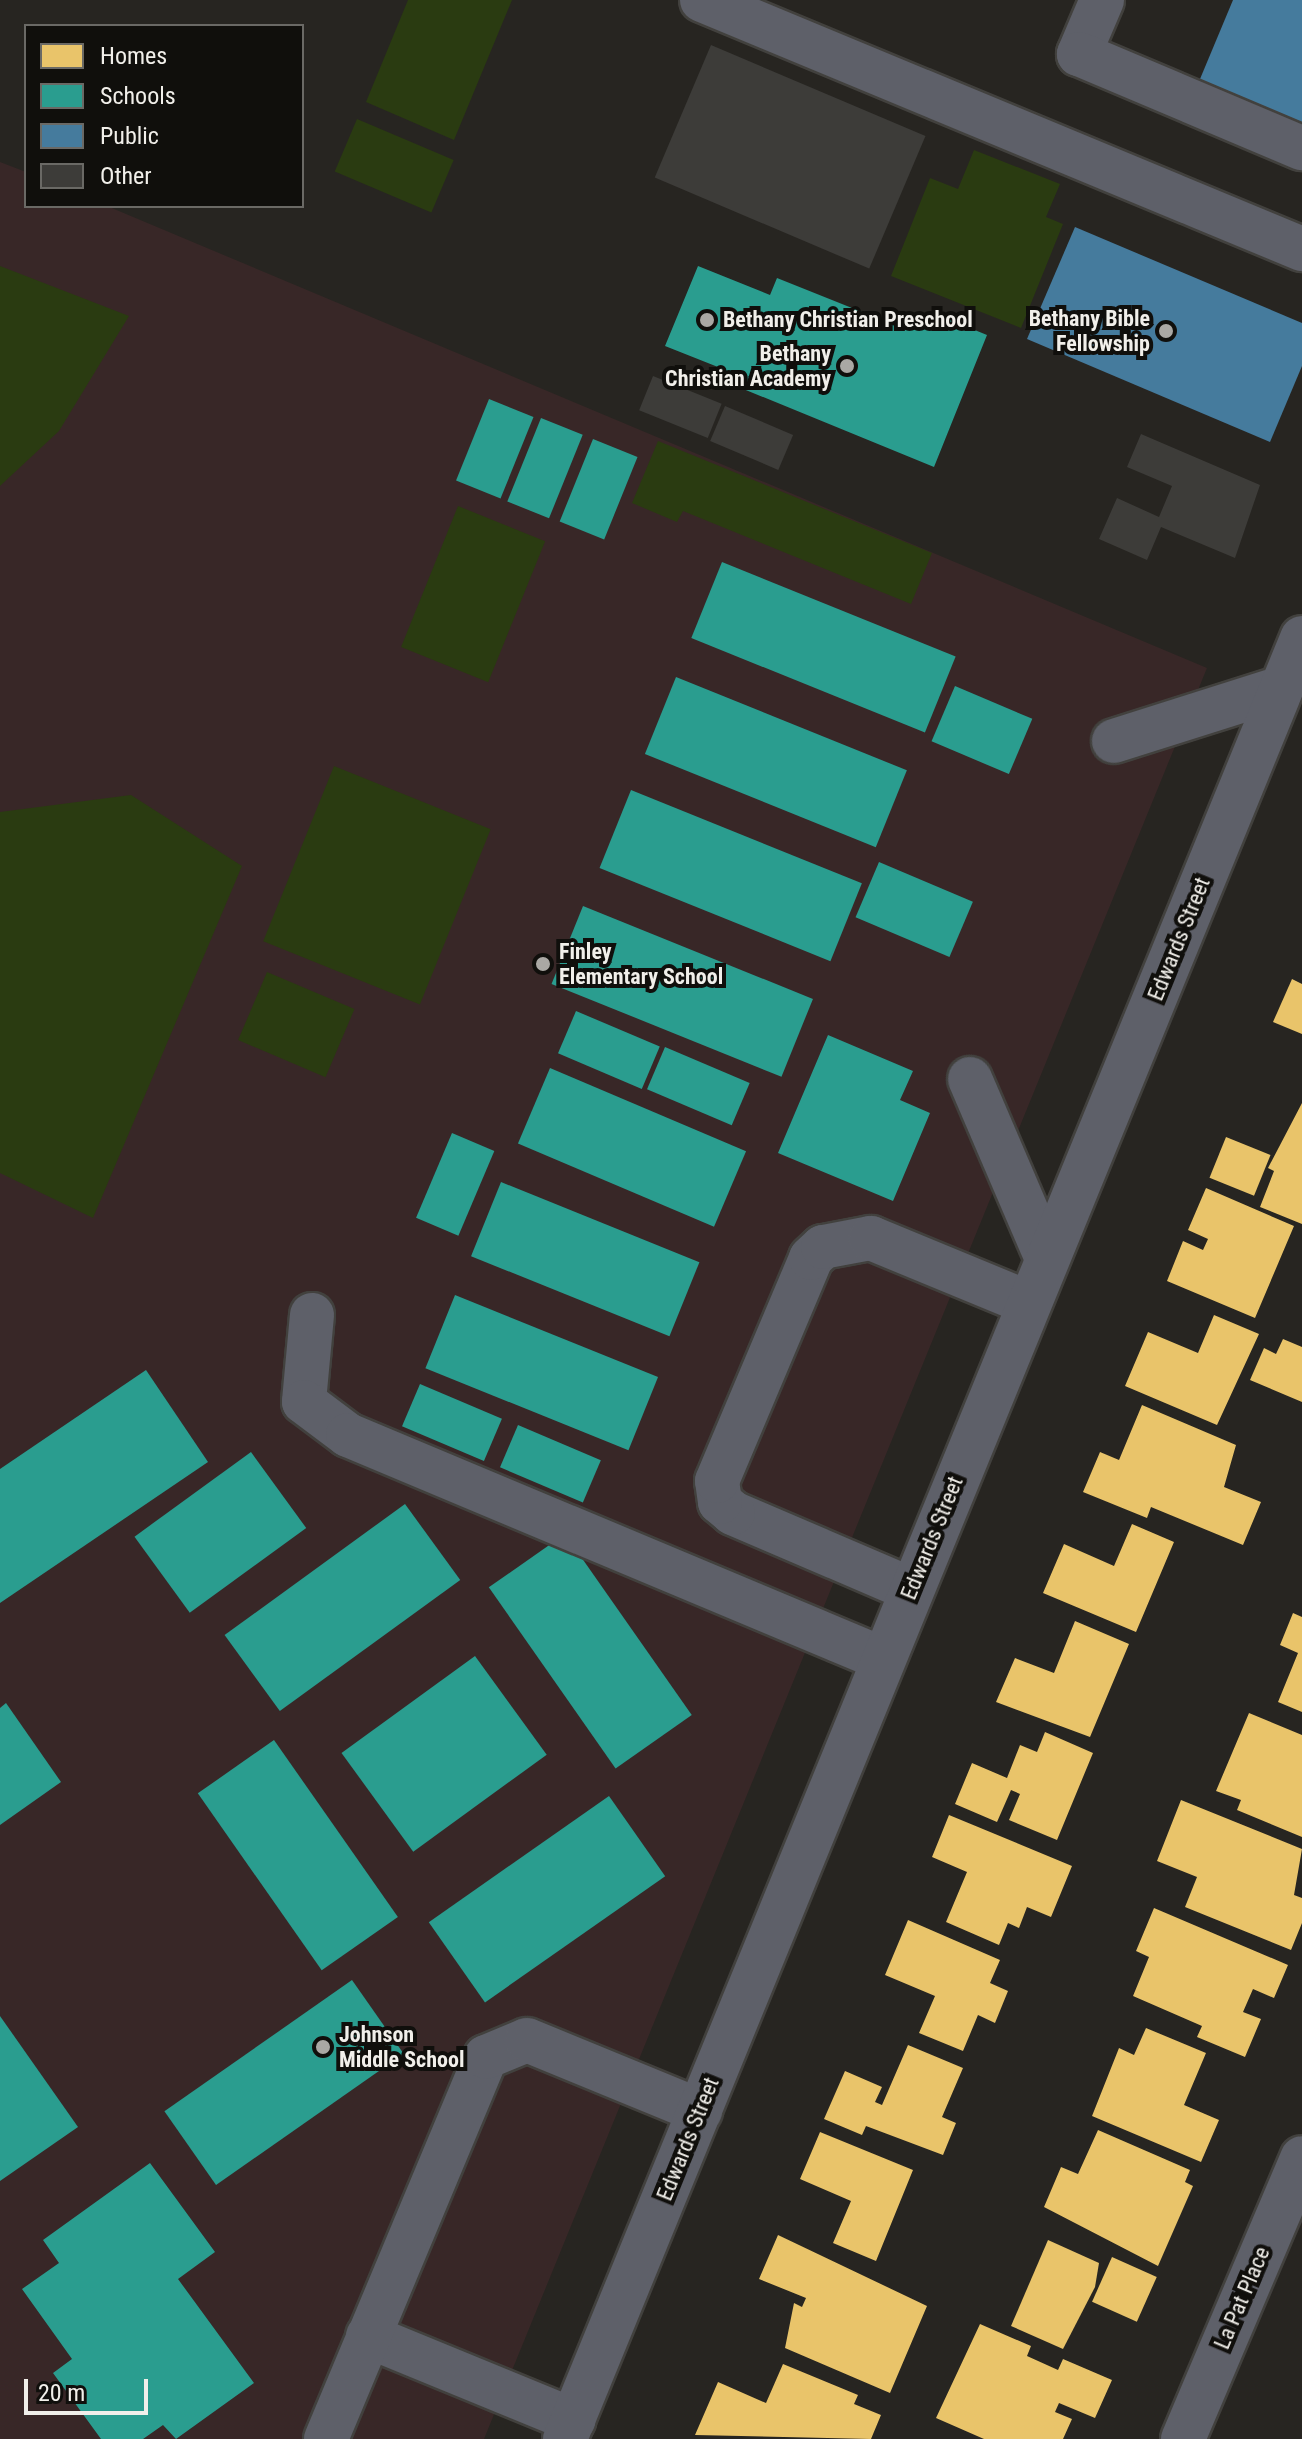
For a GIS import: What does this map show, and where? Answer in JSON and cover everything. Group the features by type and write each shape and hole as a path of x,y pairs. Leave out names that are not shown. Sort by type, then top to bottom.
{"street":[{"path":"702,0 1302,249"},
{"path":"1102,0 1079,54 1302,148"},
{"name":"Edwards Street","path":"569,2429 1047,1259 1292,692 1302,638"},
{"path":"1114,741 1292,692"},
{"path":"970,1079 1047,1259"},
{"path":"910,1589 733,1513 720,1502 717,1481 811,1258 823,1247 871,1238 1029,1303"},
{"path":"312,1315 304,1402 348,1435 883,1659"},
{"path":"326,2439 486,2057 527,2040 700,2111"},
{"name":"La Pat Place","path":"1183,2439 1302,2158"},
{"path":"368,2336 569,2429"}],"shaded area":[{"name":"Finley Elementary School","path":"0,162 24,171 24,208 112,208 1207,668 484,2439 0,2439"}],"green space":[{"path":"408,0 512,0 454,140 366,102"},
{"path":"357,119 454,160 431,212 335,171"},
{"path":"974,150 1060,184 1046,217 1063,224 1021,328 891,276 930,178 958,189"},
{"path":"0,266 129,316 59,431 0,486"},
{"path":"658,441 932,553 911,604 683,511 677,522 632,503"},
{"path":"458,506 545,541 488,682 401,647"},
{"path":"334,766 491,829 420,1005 263,941"},
{"path":"131,795 242,866 93,1218 0,1173 0,812"},
{"path":"267,972 354,1009 326,1077 238,1040"}],"building: Homes":[{"path":"1292,979 1302,984 1302,1034 1273,1022"},
{"path":"1302,1103 1302,1224 1260,1207 1274,1171 1268,1168"},
{"path":"1226,1137 1271,1155 1254,1196 1210,1178"},
{"path":"1206,1188 1294,1226 1255,1318 1167,1281 1183,1241 1203,1250 1208,1239 1188,1230"},
{"path":"1214,1315 1259,1334 1217,1425 1125,1386 1148,1332 1198,1353"},
{"path":"1283,1339 1302,1347 1302,1402 1250,1380 1264,1348 1276,1354"},
{"path":"1142,1405 1236,1445 1224,1487 1261,1502 1243,1545 1151,1507 1147,1518 1083,1492 1100,1452 1119,1460"},
{"path":"1132,1524 1174,1542 1136,1632 1043,1593 1064,1544 1114,1566"},
{"path":"1293,1613 1302,1617 1302,1712 1278,1702 1298,1653 1280,1645"},
{"path":"1075,1621 1129,1644 1090,1737 996,1702 1015,1658 1054,1673"},
{"path":"1249,1713 1302,1735 1302,1837 1237,1810 1241,1800 1216,1791"},
{"path":"1045,1732 1093,1753 1057,1840 1009,1820 1020,1794 1011,1790 997,1822 955,1804 972,1763 1007,1778 1020,1745 1037,1752"},
{"path":"1181,1800 1302,1849 1294,1895 1302,1898 1302,1923 1291,1950 1185,1907 1197,1877 1157,1861"},
{"path":"949,1815 1072,1866 1051,1917 1027,1907 1019,1928 1008,1923 999,1945 946,1922 967,1872 932,1857"},
{"path":"1154,1908 1288,1965 1274,1998 1253,1989 1243,2012 1261,2019 1245,2057 1197,2037 1202,2026 1133,1996 1149,1957 1136,1951"},
{"path":"908,1920 1000,1960 990,1983 1008,1991 995,2023 978,2015 963,2051 919,2033 935,1996 885,1975"},
{"path":"1146,2028 1206,2053 1184,2105 1219,2120 1201,2162 1092,2116 1119,2048 1134,2055"},
{"path":"908,2045 963,2068 942,2117 956,2123 943,2155 866,2126 862,2135 824,2119 845,2071 882,2087 875,2102 882,2105"},
{"path":"1098,2130 1190,2170 1185,2182 1193,2186 1158,2266 1044,2207 1061,2167 1078,2174"},
{"path":"820,2132 913,2170 876,2261 833,2243 851,2201 800,2179"},
{"path":"778,2235 927,2306 890,2393 785,2348 794,2303 802,2307 806,2298 759,2279"},
{"path":"1048,2240 1099,2263 1095,2287 1063,2349 1011,2326"},
{"path":"1112,2257 1157,2277 1137,2322 1092,2302"},
{"path":"980,2324 1031,2346 1027,2356 1058,2370 1063,2359 1112,2380 1095,2418 1059,2403 1055,2412 1072,2419 1063,2439 984,2439 936,2418"},
{"path":"783,2364 858,2395 854,2404 881,2415 871,2439 695,2435 718,2382 766,2403"}],"building: Schools":[{"path":"698,266 770,295 777,278 907,330 912,318 928,325 933,313 987,335 934,467 719,379 723,369 665,346"},
{"path":"489,399 534,417 501,499 456,481"},
{"path":"541,418 583,435 549,518 507,501"},
{"path":"593,439 638,457 604,540 560,522"},
{"path":"722,562 956,656 925,732 691,638"},
{"path":"676,677 907,770 876,847 645,754"},
{"path":"955,686 1032,719 1009,774 932,741"},
{"path":"631,790 862,883 830,961 600,868"},
{"path":"879,862 973,902 949,957 856,917"},
{"path":"583,906 813,999 781,1077 552,984"},
{"path":"576,1011 660,1047 642,1089 558,1053"},
{"path":"828,1035 913,1071 900,1100 930,1113 893,1201 778,1153"},
{"path":"665,1047 750,1083 732,1125 647,1089"},
{"path":"550,1068 746,1151 714,1227 518,1143"},
{"path":"452,1133 494,1151 458,1236 416,1218"},
{"path":"501,1182 699,1262 669,1336 471,1256"},
{"path":"455,1295 658,1377 628,1450 425,1368"},
{"path":"146,1370 208,1462 0,1603 0,1469"},
{"path":"420,1384 502,1419 484,1461 402,1426"},
{"path":"518,1425 601,1460 583,1503 500,1467"},
{"path":"251,1452 306,1528 190,1613 135,1537"},
{"path":"405,1504 460,1580 280,1711 225,1635"},
{"path":"565,1534 692,1715 616,1768 489,1587"},
{"path":"475,1656 547,1755 413,1852 342,1753"},
{"path":"6,1703 61,1782 0,1825 0,1708"},
{"path":"274,1740 398,1917 322,1970 198,1793"},
{"path":"609,1796 665,1876 485,2002 429,1922"},
{"path":"352,1980 404,2054 216,2185 164,2111"},
{"path":"0,2016 78,2127 0,2181"},
{"path":"150,2163 215,2252 178,2279 254,2383 176,2439 163,2425 143,2439 101,2439 53,2373 72,2359 22,2289 59,2263 43,2240"}],"building: Public":[{"path":"1233,0 1302,0 1302,136 1195,91"},
{"name":"Bethany Bible Fellowship","path":"1075,227 1302,323 1302,366 1270,442 1027,339"}],"building: Other":[{"path":"711,45 925,136 869,269 655,178"},
{"path":"653,376 722,404 708,438 639,410"},
{"path":"725,406 793,435 778,470 710,441"},
{"path":"1141,434 1260,485 1235,558 1161,527 1147,560 1099,539 1117,498 1159,517 1172,486 1127,467"}],"place":[{"name":"Bethany Christian Preschool","path":"707,320"},
{"name":"Bethany Bible Fellowship","path":"1166,331"},
{"name":"Bethany Christian Academy","path":"847,366"},
{"name":"Finley Elementary School","path":"543,964"},
{"name":"Johnson Middle School","path":"323,2047"}]}
